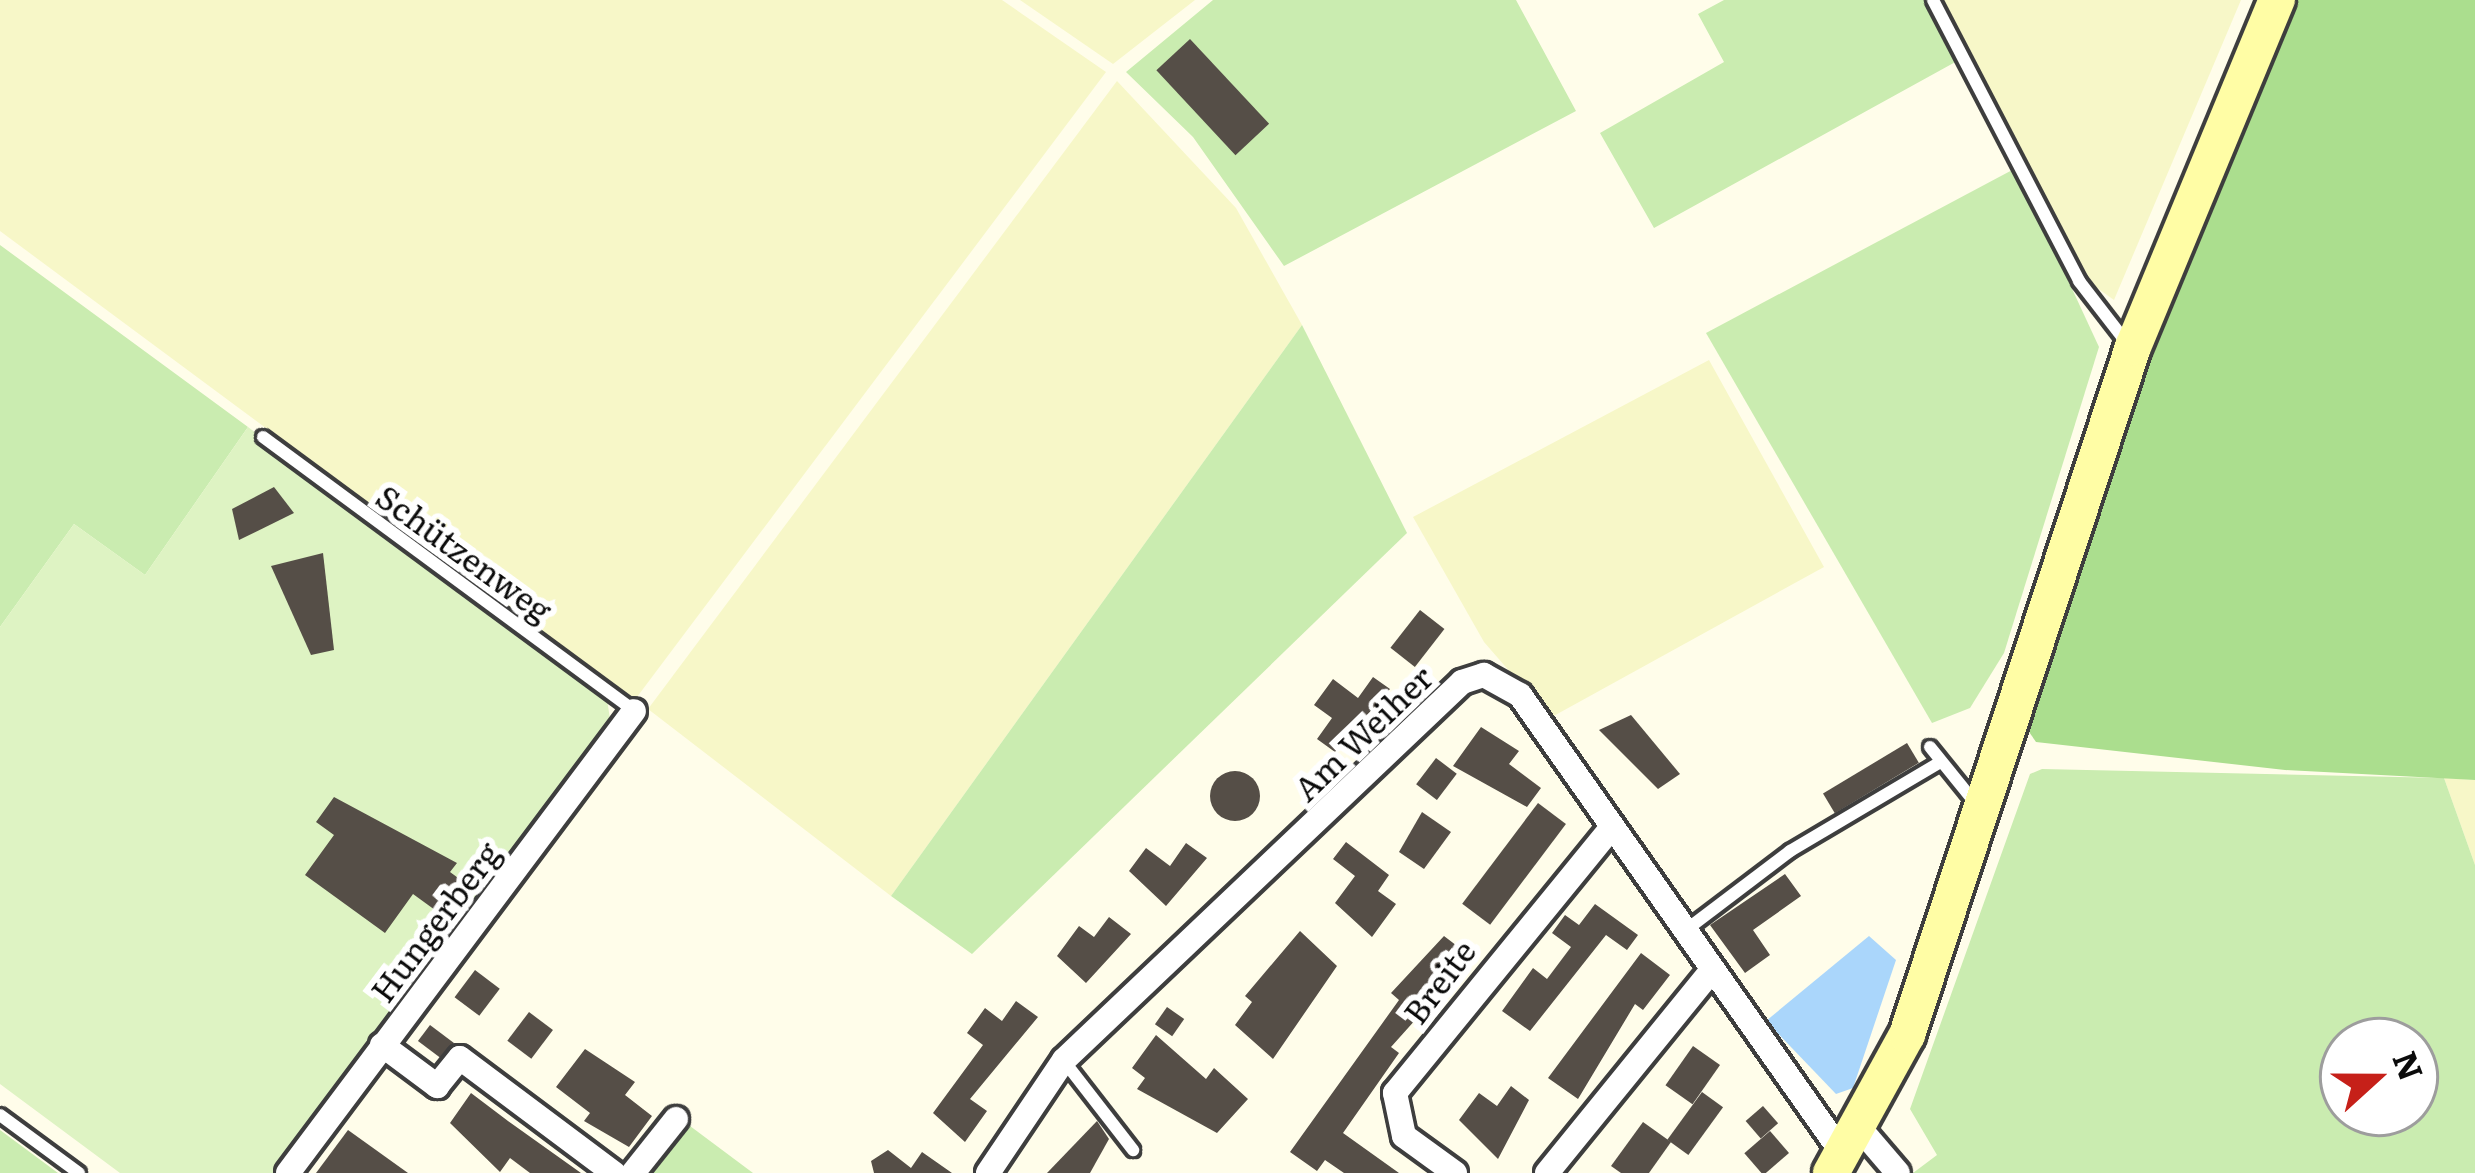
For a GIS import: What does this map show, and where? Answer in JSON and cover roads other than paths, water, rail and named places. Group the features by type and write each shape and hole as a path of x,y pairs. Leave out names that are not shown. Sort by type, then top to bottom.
{"main road":[{"path":"1846,1154 1907,1035 1988,808 2133,347 2277,0"}],"street":[{"name":"Am Weiher","path":"988,1173 1016,1123 1064,1060 1462,682 1484,675 1520,695 1708,975 1846,1154 1898,1173"},
{"name":"Hungerberg","path":"288,1173 634,711"},
{"name":"Breite","path":"1455,1173 1404,1136 1395,1093 1610,830"},
{"path":"1547,1173 1708,975"},
{"path":"382,1045 437,1086 460,1058 614,1173"},
{"path":"633,1173 676,1119"}],"lane":[{"path":"1933,0 2079,281 2133,347"},
{"name":"Schützenweg","path":"263,437 634,711"},
{"path":"1930,747 1939,763 1988,808"},
{"path":"1681,934 1790,851 1939,763"},
{"path":"1064,1060 1133,1150"},
{"path":"0,1115 79,1173"}],"water":[{"path":"1869,936 1896,960 1853,1088 1836,1094 1766,1021"}]}
